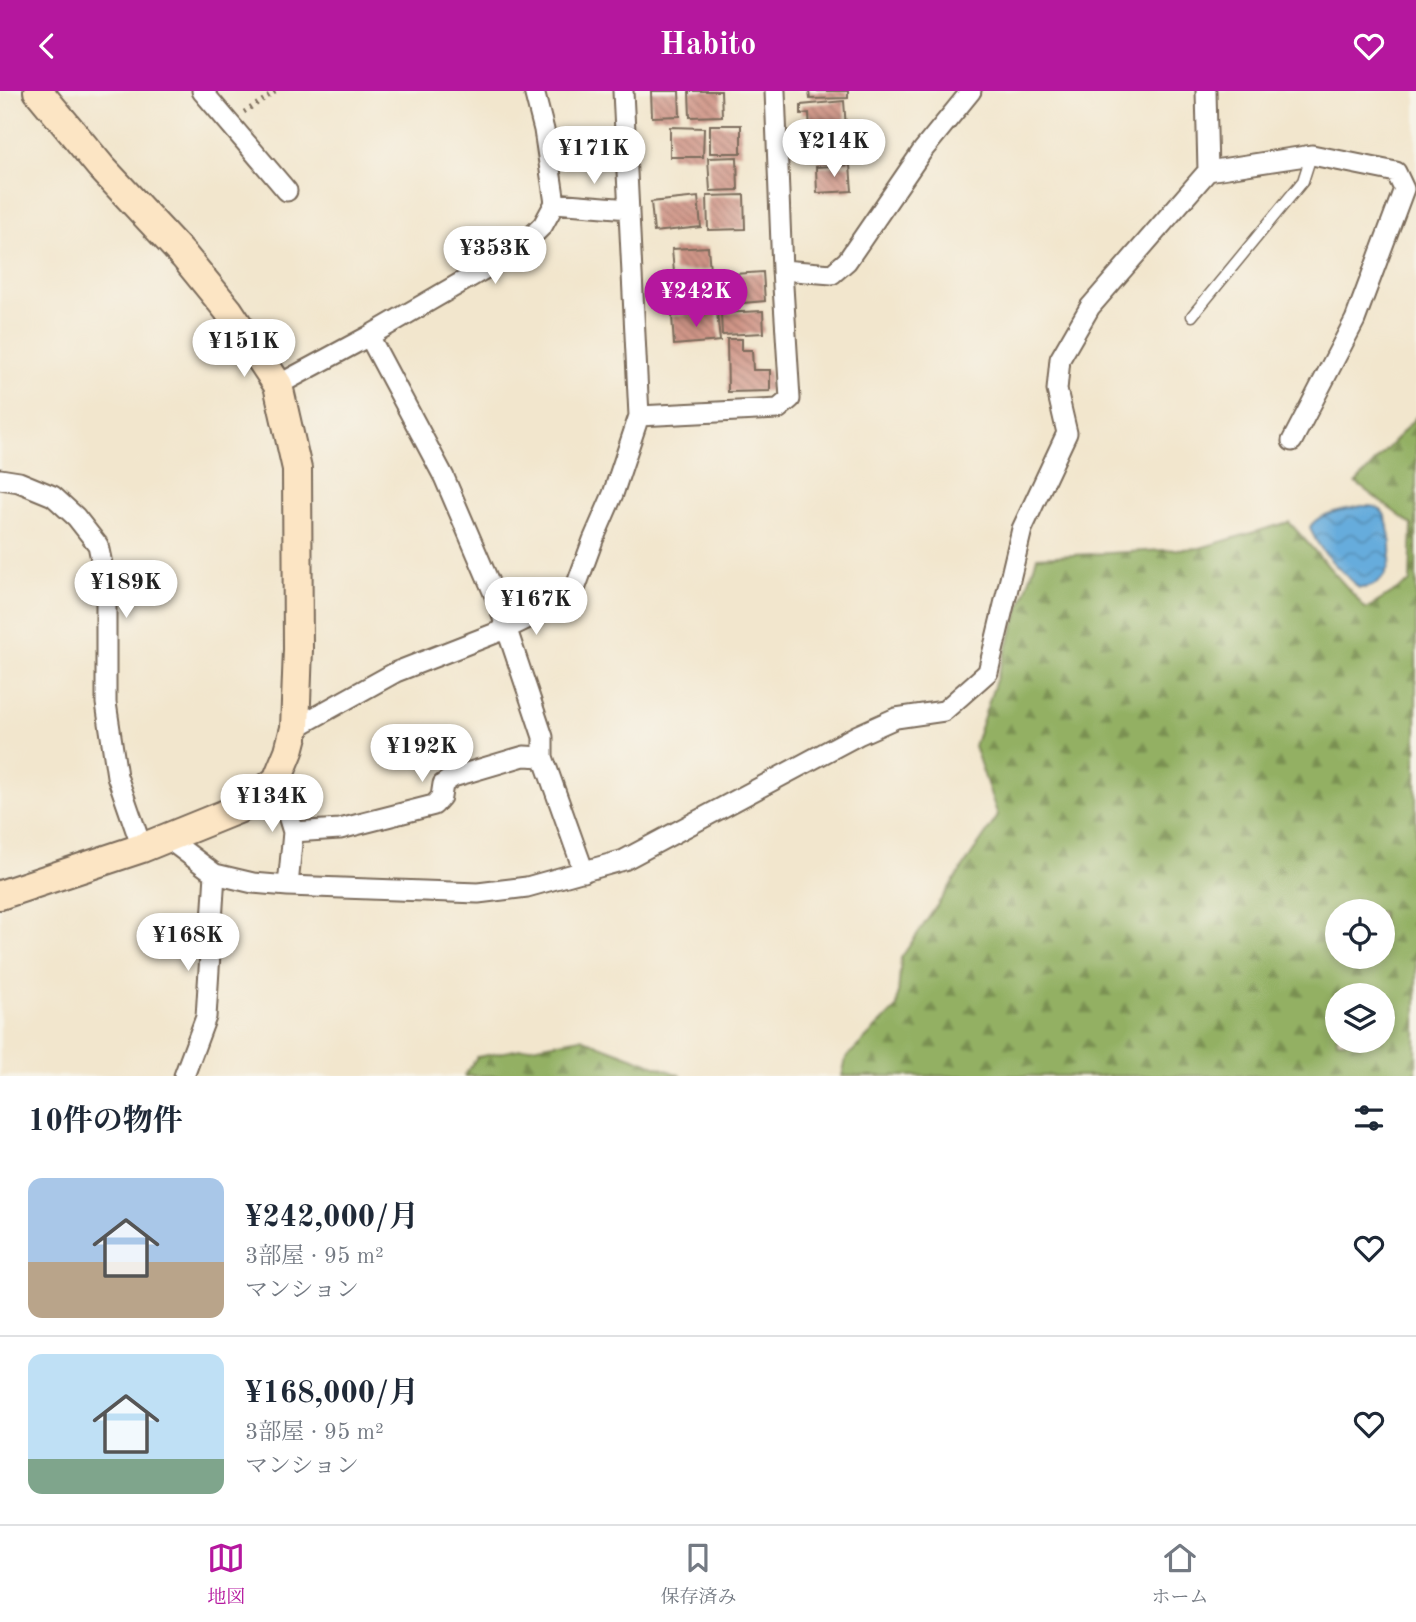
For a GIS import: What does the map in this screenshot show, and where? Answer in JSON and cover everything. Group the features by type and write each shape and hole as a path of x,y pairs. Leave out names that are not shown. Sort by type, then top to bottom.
{"street":[{"path":"0,895 155,843 243,807 277,780 295,728 298,649 297,469 278,385 229,310 184,256 101,167 38,91"},
{"path":"202,91 286,191"},
{"path":"278,385 369,336 516,249 543,226 555,203 544,130 534,91"},
{"path":"295,728 396,672 506,629 541,612 575,589 613,494 639,416 623,91"},
{"path":"639,416 778,409 790,399 775,91"},
{"path":"782,270 832,274 847,261 923,150 971,91"},
{"path":"1206,91 1209,170"},
{"path":"0,479 19,482 53,496 76,517 97,545 106,583 106,703 117,776 155,843 215,874 253,883 478,893 527,887 624,860 858,735 896,718 944,711 988,672 1022,529 1068,433 1057,390 1060,359 1090,307 1209,170 1311,155 1396,171 1404,190 1355,320 1292,441"},
{"path":"555,203 629,209"},
{"path":"369,336 444,477 498,603 543,737 543,757 584,872"},
{"path":"293,832 340,829 435,805 441,797 443,784 453,777 524,757 543,757"},
{"path":"277,780 293,832 288,886"},
{"path":"184,1076 206,1017 215,874"}],"lane":[{"path":"1192,316 1303,181 1311,155"}],"path":[{"path":"229,123 277,91"}],"green space":[{"path":"1416,417 1416,1076 842,1076 846,1058 897,1007 901,958 998,816 974,746 1037,557 1200,548 1289,522 1366,609 1410,582 1412,525 1356,483"},
{"path":"581,1038 682,1076 464,1076 477,1057"}],"water":[{"path":"1361,506 1375,507 1384,513 1391,551 1383,577 1369,587 1359,588 1324,553 1310,527 1326,515"}],"building":[{"path":"651,91 679,91 680,116 652,117"},
{"path":"689,91 721,91 722,116 690,117"},
{"path":"809,91 848,91 848,98 810,99"},
{"path":"844,101 846,128 810,130 809,113 801,114 801,105"},
{"path":"710,125 741,125 741,153 710,153"},
{"path":"670,127 704,128 703,157 670,157"},
{"path":"849,133 850,162 819,163 819,157 810,157 809,134"},
{"path":"737,157 738,190 710,191 708,158"},
{"path":"850,165 852,191 817,193 816,167"},
{"path":"744,195 745,229 708,230 707,196"},
{"path":"698,197 701,227 654,232 651,202"},
{"path":"708,247 710,270 674,272 672,249"},
{"path":"763,272 765,301 721,305 719,275"},
{"path":"763,311 764,333 722,335 721,313"},
{"path":"717,312 720,341 674,345 672,316"},
{"path":"727,339 742,339 742,350 752,350 753,370 770,370 770,391 728,392"}]}
